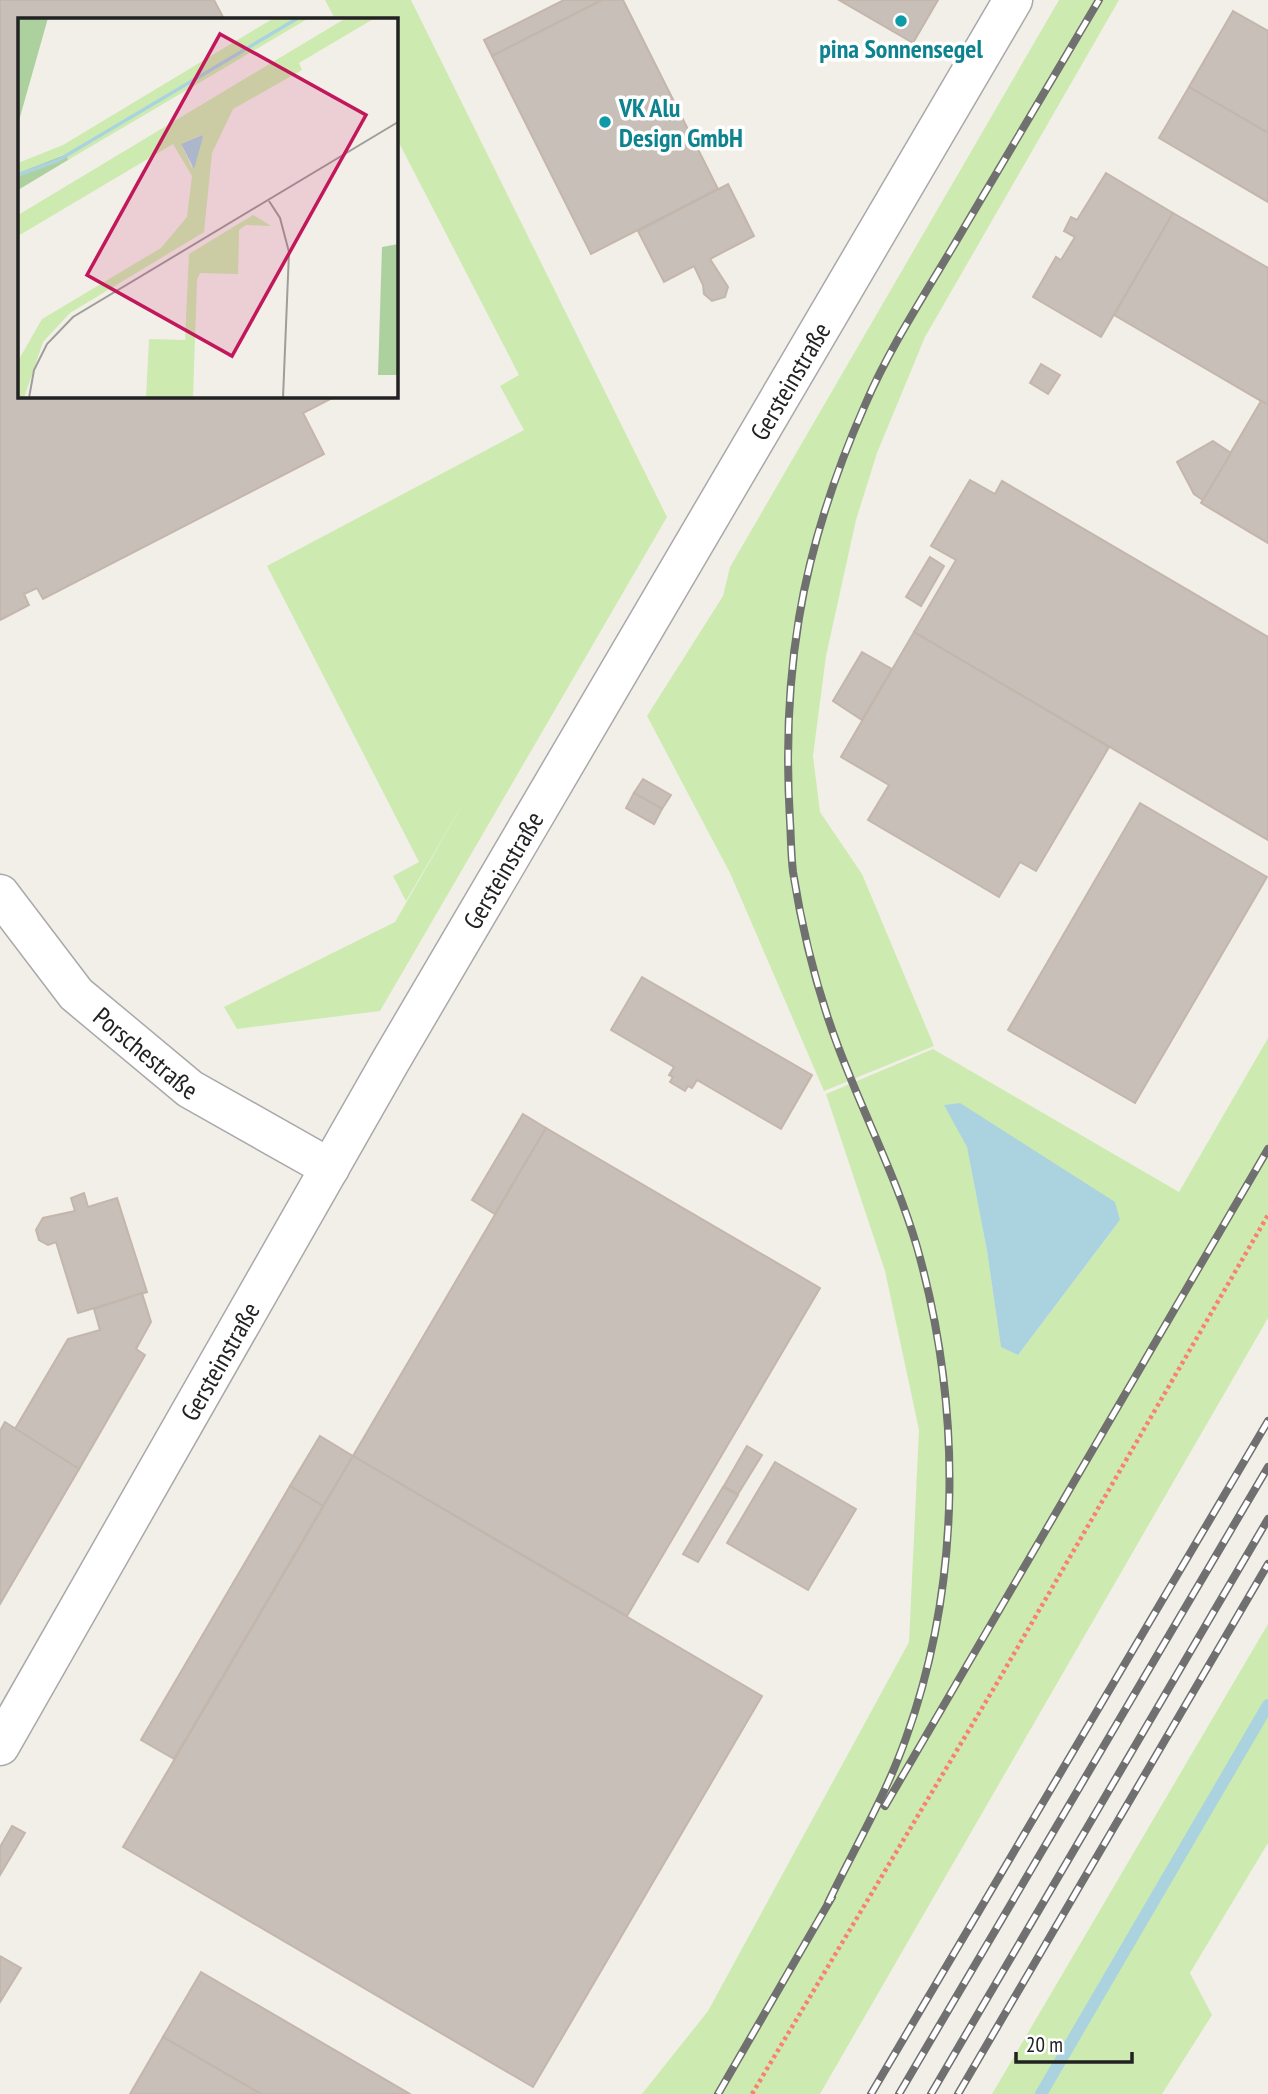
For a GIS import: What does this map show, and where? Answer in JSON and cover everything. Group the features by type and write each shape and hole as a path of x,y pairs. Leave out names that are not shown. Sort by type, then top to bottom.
{"street":[{"name":"Gersteinstraße","path":"0,1746 390,1062 1013,0"},
{"name":"Porschestraße","path":"0,894 76,994 190,1089 330,1168"}],"path":[{"path":"752,2094 1004,1671 1268,1215"}],"green space":[{"path":"325,0 411,0 667,517 380,1011 237,1029 224,1007 395,922 467,797 406,901 393,876 419,862 267,566 524,430 500,386 519,375 397,139 397,18 334,18"},
{"path":"1059,0 1119,0 925,337 877,453 856,520 826,656 813,756 820,812 862,874 934,1046 824,1091 730,873 647,716 723,596 730,567"},
{"path":"1268,1038 1268,1318 820,2094 642,2094 708,2011 909,1642 919,1430 885,1271 826,1094 933,1049 1179,1192","holes":["945,1105 1120,1220 1018,1355 1001,1346 987,1251 967,1146"]},
{"path":"1268,1624 1268,1843 1190,1973 1212,2015 1162,2094 992,2094"}],"water":[{"path":"960,1103 1115,1202 1120,1220 1018,1355 1001,1347 987,1251 967,1147 944,1105"}],"building":[{"path":"0,0 214,0 223,18 18,18 18,397 334,397 303,413 324,454 43,599 37,588 24,594 29,605 0,620"},
{"path":"564,0 602,0 492,56 484,40"},
{"name":"VK Alu Design GmbH","path":"602,0 623,0 718,189 591,254 492,56"},
{"name":"pina Sonnensegel","path":"839,0 938,0 913,43"},
{"path":"1233,11 1268,31 1268,133 1189,87"},
{"path":"1189,87 1268,133 1268,202 1159,138"},
{"path":"1106,173 1173,213 1101,337 1033,297 1056,257 1061,260 1075,237 1064,231 1071,217 1077,220"},
{"path":"728,184 754,236 710,259 728,287 725,297 712,301 704,294 694,266 664,282 638,231"},
{"path":"1173,213 1268,268 1268,405 1114,315"},
{"path":"1041,364 1060,375 1048,394 1030,383"},
{"path":"1261,401 1268,405 1268,543 1201,503"},
{"path":"1213,441 1231,453 1203,500 1194,494 1177,462"},
{"path":"970,480 995,494 1002,481 1268,637 1268,840 914,632 956,560 931,546"},
{"path":"930,557 944,566 921,606 906,597"},
{"path":"914,632 1109,747 1036,871 1020,862 999,897 868,820 889,785 841,757"},
{"path":"862,652 892,669 862,720 833,701"},
{"path":"643,779 671,795 662,809 634,793"},
{"path":"634,793 662,809 654,824 626,808"},
{"path":"1140,803 1267,877 1135,1103 1008,1030"},
{"path":"642,977 812,1075 781,1129 697,1080 692,1088 688,1086 685,1091 670,1082 673,1077 669,1075 674,1067 611,1030"},
{"path":"523,1114 546,1128 495,1214 472,1200"},
{"path":"546,1128 820,1288 627,1616 353,1456"},
{"path":"84,1193 88,1207 117,1198 147,1292 78,1313 56,1242 48,1245 39,1240 36,1230 43,1218 75,1211 71,1198"},
{"path":"142,1293 151,1322 136,1349 145,1355 79,1469 15,1429 68,1339 100,1330 94,1309"},
{"path":"5,1422 79,1469 0,1604 0,1431"},
{"path":"320,1436 353,1456 323,1506 290,1486"},
{"path":"747,1446 762,1455 738,1494 724,1486"},
{"path":"353,1456 762,1696 533,2087 123,1847"},
{"path":"775,1462 856,1509 808,1590 727,1543"},
{"path":"290,1486 323,1506 174,1759 141,1740"},
{"path":"723,1487 738,1495 698,1562 683,1554"},
{"path":"12,1826 25,1833 0,1875 0,1847"},
{"path":"0,1956 21,1968 0,2002"},
{"path":"201,1972 410,2094 261,2094 163,2037"},
{"path":"163,2037 261,2094 130,2094"}],"waterway":[{"path":"1041,2094 1268,1705"}],"railway":[{"path":"828,1903 889,1780 906,1738 924,1679 938,1618 946,1556 948,1431 932,1307 917,1247 900,1197 831,1028 806,939 797,894 792,859 788,770 790,694 795,643 810,563 825,510 875,382 1099,0"},
{"path":"885,1806 1268,1149"},
{"path":"871,2094 1268,1421"},
{"path":"899,2094 1268,1467"},
{"path":"931,2094 1268,1519"},
{"path":"958,2094 1268,1564"},
{"path":"718,2094 832,1897"}],"place":[{"name":"pina Sonnensegel","path":"901,21"},
{"name":"VK Alu Design GmbH","path":"605,122"}]}
